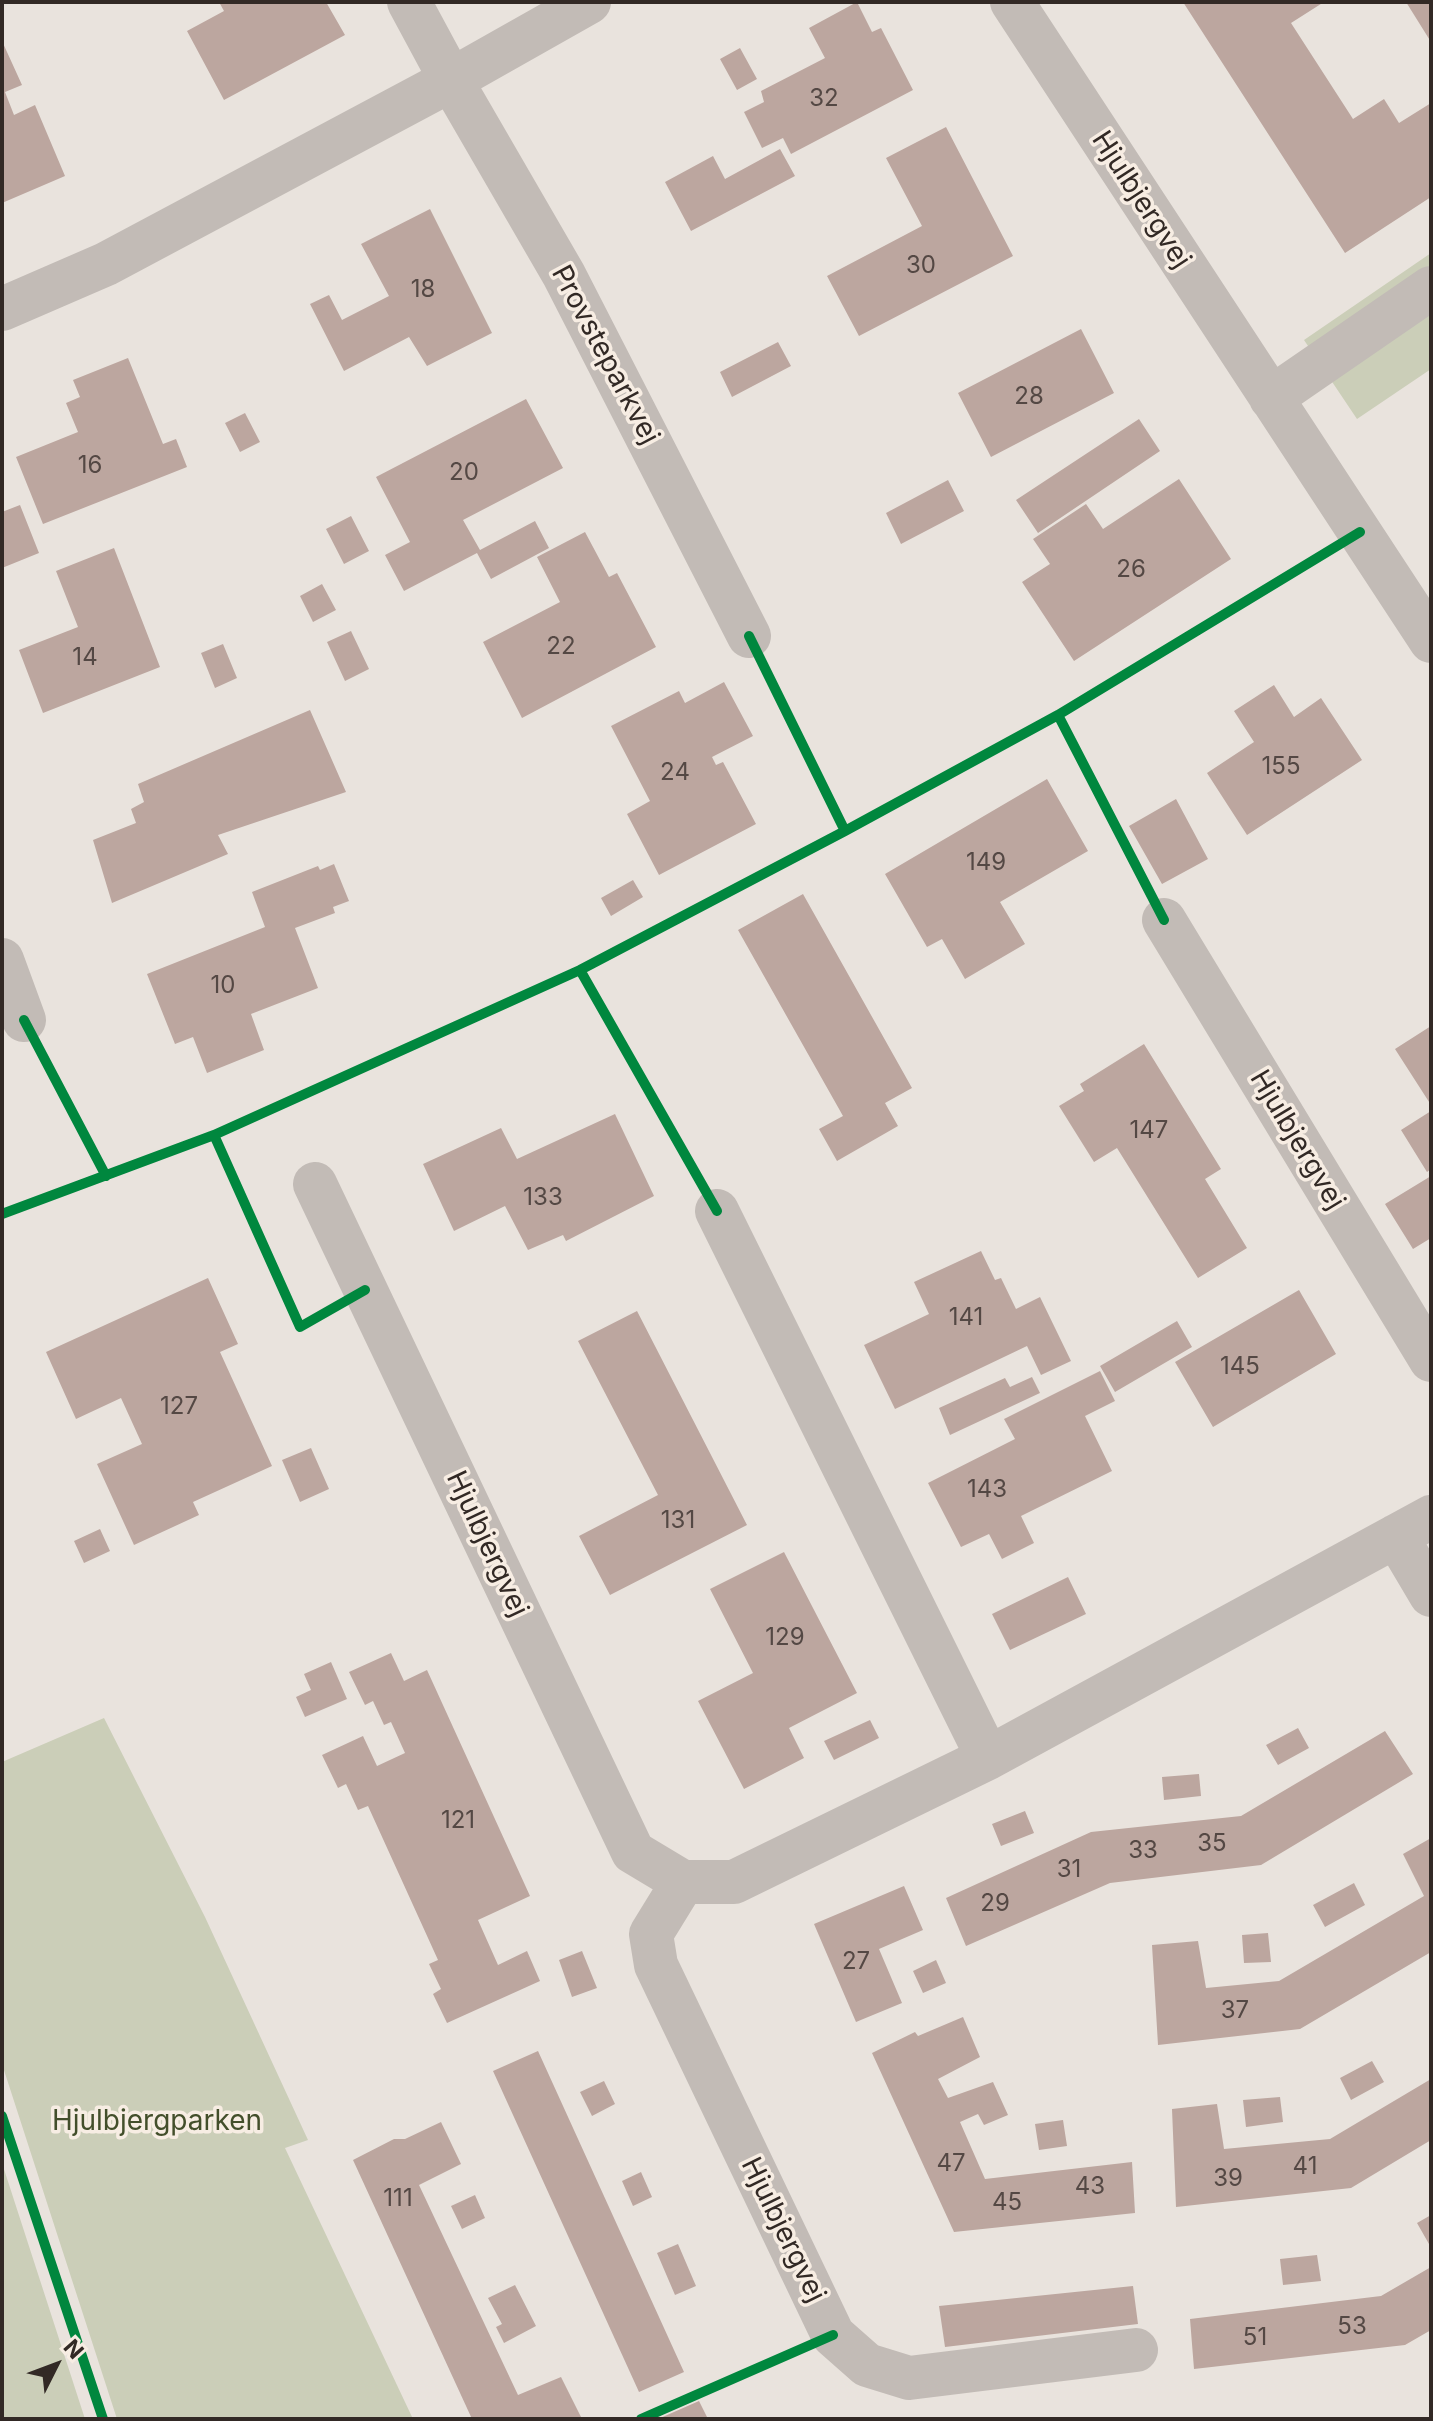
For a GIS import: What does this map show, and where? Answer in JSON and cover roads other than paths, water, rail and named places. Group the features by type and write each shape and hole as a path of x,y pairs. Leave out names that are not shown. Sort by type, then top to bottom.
{"street":[{"name":"Provsteparkvej","path":"409,2 564,275 749,636"},
{"path":"2,309 106,264 451,80 589,2"},
{"name":"Hjulbjergvej","path":"1012,2 1431,641"},
{"path":"1271,398 1431,288"},
{"name":"Hjulbjergvej","path":"1164,920 1431,1360"},
{"path":"2,960 24,1020"},
{"name":"Hjulbjergvej","path":"315,1184 633,1852 683,1882 651,1934 656,1965 833,2335 867,2365 909,2378 1136,2350"},
{"path":"717,1211 988,1758"},
{"path":"683,1882 734,1882 988,1758 1414,1526 1431,1595"}],"park label":[{"name":"Hjulbjergparken","path":"157,2122"}]}
